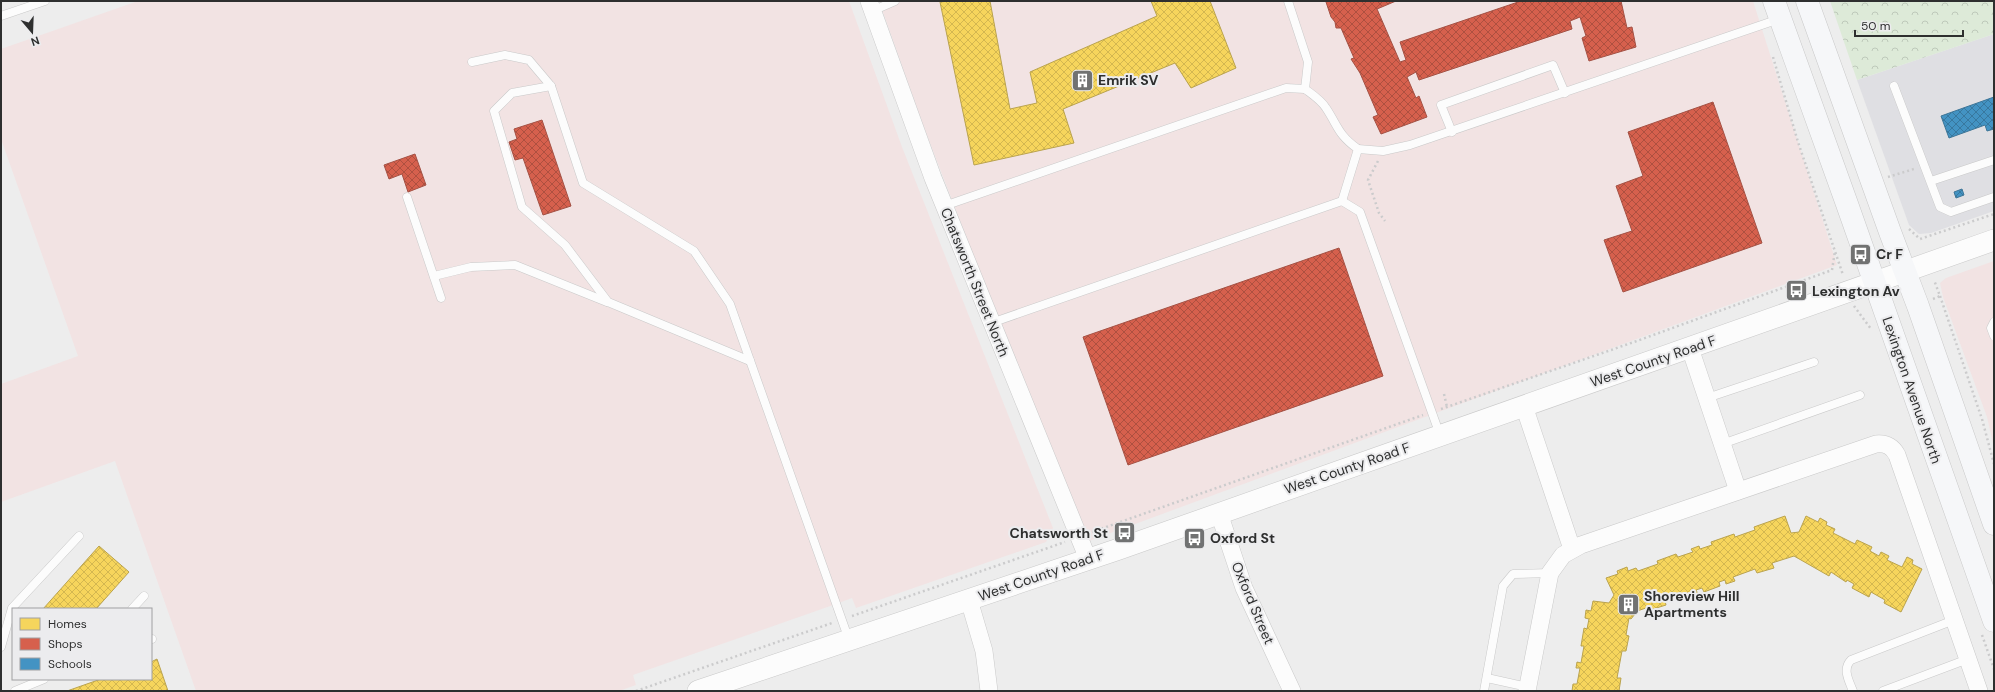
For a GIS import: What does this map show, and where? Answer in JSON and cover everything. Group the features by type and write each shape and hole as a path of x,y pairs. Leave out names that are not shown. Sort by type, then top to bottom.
{"main road":[{"path":"1808,1 1905,270 1994,524"},
{"name":"Lexington Avenue North","path":"1777,10 1994,621"}],"street":[{"name":"Chatsworth Street North","path":"870,6 944,206 1088,559"},
{"name":"West County Road F","path":"698,691 1088,559 1690,348 1905,270 1994,240"},
{"path":"1690,348 1738,491"},
{"path":"1524,406 1572,549"},
{"path":"1527,689 1550,573 1563,555 1572,549 1876,444 1888,445 1897,455 1980,691"},
{"name":"Oxford Street","path":"1219,513 1244,588 1292,691"},
{"path":"968,600 984,651 989,691"}],"lane":[{"path":"1,16 46,1"},
{"path":"870,6 895,1"},
{"path":"1288,1 1308,62 1305,89"},
{"path":"944,206 1286,88 1305,89 1320,100 1326,108 1339,133 1358,149 1380,151 1410,145 1565,93 1763,23 1777,10"},
{"path":"472,62 505,55 529,60 551,86 583,183 694,251 730,304 849,641"},
{"path":"1452,132 1442,105 1553,65 1565,93"},
{"path":"551,86 512,93 494,111 522,207 565,245 608,302"},
{"path":"1894,86 1940,207 1951,212 1994,197"},
{"path":"1342,201 1358,149"},
{"path":"1931,181 1994,160"},
{"path":"407,197 441,298"},
{"path":"991,323 1342,201"},
{"path":"1342,201 1360,212 1441,435"},
{"path":"434,276 471,267 515,265 750,361"},
{"path":"1994,322 1991,328 1994,336"},
{"path":"1707,398 1814,362"},
{"path":"1722,444 1860,395"},
{"path":"1,648 12,608 79,536"},
{"path":"1484,691 1503,586 1513,574 1550,573"},
{"path":"133,608 144,596"},
{"path":"1853,691 1846,670 1848,663 1852,660 1954,620"},
{"path":"1883,691 1968,659"},
{"path":"1487,678 1527,689"},
{"path":"15,691 42,680"}],"path":[{"path":"636,691 1634,342 1832,270 1835,251 1798,142 1772,52"},
{"path":"1380,151 1378,162 1368,180 1379,213 1385,221"},
{"path":"1888,178 1923,164"},
{"path":"1886,170 1891,184"},
{"path":"1906,226 1920,239 1994,214"},
{"path":"1940,296 1982,419 1994,464"},
{"path":"1444,394 1447,407"}],"shaded area":[{"path":"138,1 849,1 902,147 1053,528 1046,542 856,608 852,598 633,675 636,685 619,691 196,691 115,461 1,502 1,384 78,356 1,139 1,49"},
{"path":"879,1 1753,1 1837,265 1089,541 974,257 923,125"},
{"path":"1994,34 1994,211 1931,233 1919,234 1909,225 1857,80"},
{"path":"1994,261 1994,448 1987,417 1943,297 1940,283 1946,278"}],"green space":[{"path":"1830,1 1994,1 1994,34 1857,80"}],"building: Homes":[{"name":"Emrik SV","path":"990,1 1010,109 1037,103 1030,72 1157,16 1151,1 1210,1 1236,68 1191,88 1175,63 1063,109 1074,143 974,165 940,2"},
{"name":"Shoreview Hill Apartments","path":"1785,516 1791,533 1799,532 1806,516 1818,522 1820,518 1827,522 1826,525 1835,529 1833,533 1855,544 1857,540 1872,547 1870,551 1879,556 1881,552 1889,556 1887,560 1902,567 1907,557 1913,560 1912,564 1922,569 1901,612 1884,603 1885,600 1871,592 1869,597 1852,588 1854,584 1847,580 1846,582 1831,572 1829,576 1794,556 1772,563 1774,568 1757,573 1755,569 1733,577 1735,581 1726,584 1725,580 1719,582 1720,586 1704,592 1702,588 1696,590 1698,594 1689,597 1688,593 1665,601 1666,605 1650,610 1649,607 1634,612 1635,614 1631,619 1629,618 1626,635 1629,636 1626,651 1622,651 1617,678 1621,678 1619,691 1572,691 1573,684 1577,684 1580,668 1576,668 1577,662 1581,663 1584,646 1581,646 1584,628 1587,629 1589,619 1585,618 1586,610 1591,611 1593,601 1609,603 1614,595 1606,578 1618,574 1617,571 1627,567 1628,571 1636,568 1638,571 1658,564 1657,561 1676,554 1678,557 1693,552 1691,549 1699,546 1700,549 1712,545 1711,542 1734,534 1735,537 1755,530 1754,527"},
{"path":"99,546 129,572 97,608 44,608"},
{"path":"157,659 168,691 67,691 98,680 152,680 152,662"}],"building: Shops":[{"path":"1396,1 1377,9 1400,62 1406,60 1400,42 1521,1 1569,1 1569,3 1576,1 1621,1 1627,28 1632,27 1636,47 1589,61 1582,38 1586,36 1580,17 1570,21 1572,29 1419,80 1416,72 1407,77 1416,98 1419,96 1427,117 1381,134 1373,117 1378,115 1360,73 1351,59 1354,58 1341,28 1336,28 1335,22 1331,17 1326,2"},
{"path":"1713,102 1762,243 1623,292 1604,240 1632,231 1616,186 1643,176 1628,132"},
{"path":"542,120 571,206 543,215 523,158 515,160 509,142 517,139 514,129"},
{"path":"415,154 426,185 408,192 402,174 389,179 384,165"},
{"path":"1339,248 1383,376 1128,465 1083,337"}],"building: Schools":[{"path":"1994,97 1994,129 1987,131 1985,125 1949,138 1941,116"},
{"path":"1962,189 1964,195 1956,198 1954,192"}],"place":[{"name":"Emrik SV","path":"1082,80"},
{"name":"Cr F","path":"1860,254"},
{"name":"Lexington Av","path":"1796,291"},
{"name":"Chatsworth St","path":"1124,533"},
{"name":"Oxford St","path":"1194,538"},
{"name":"Shoreview Hill Apartments","path":"1629,604"}]}
